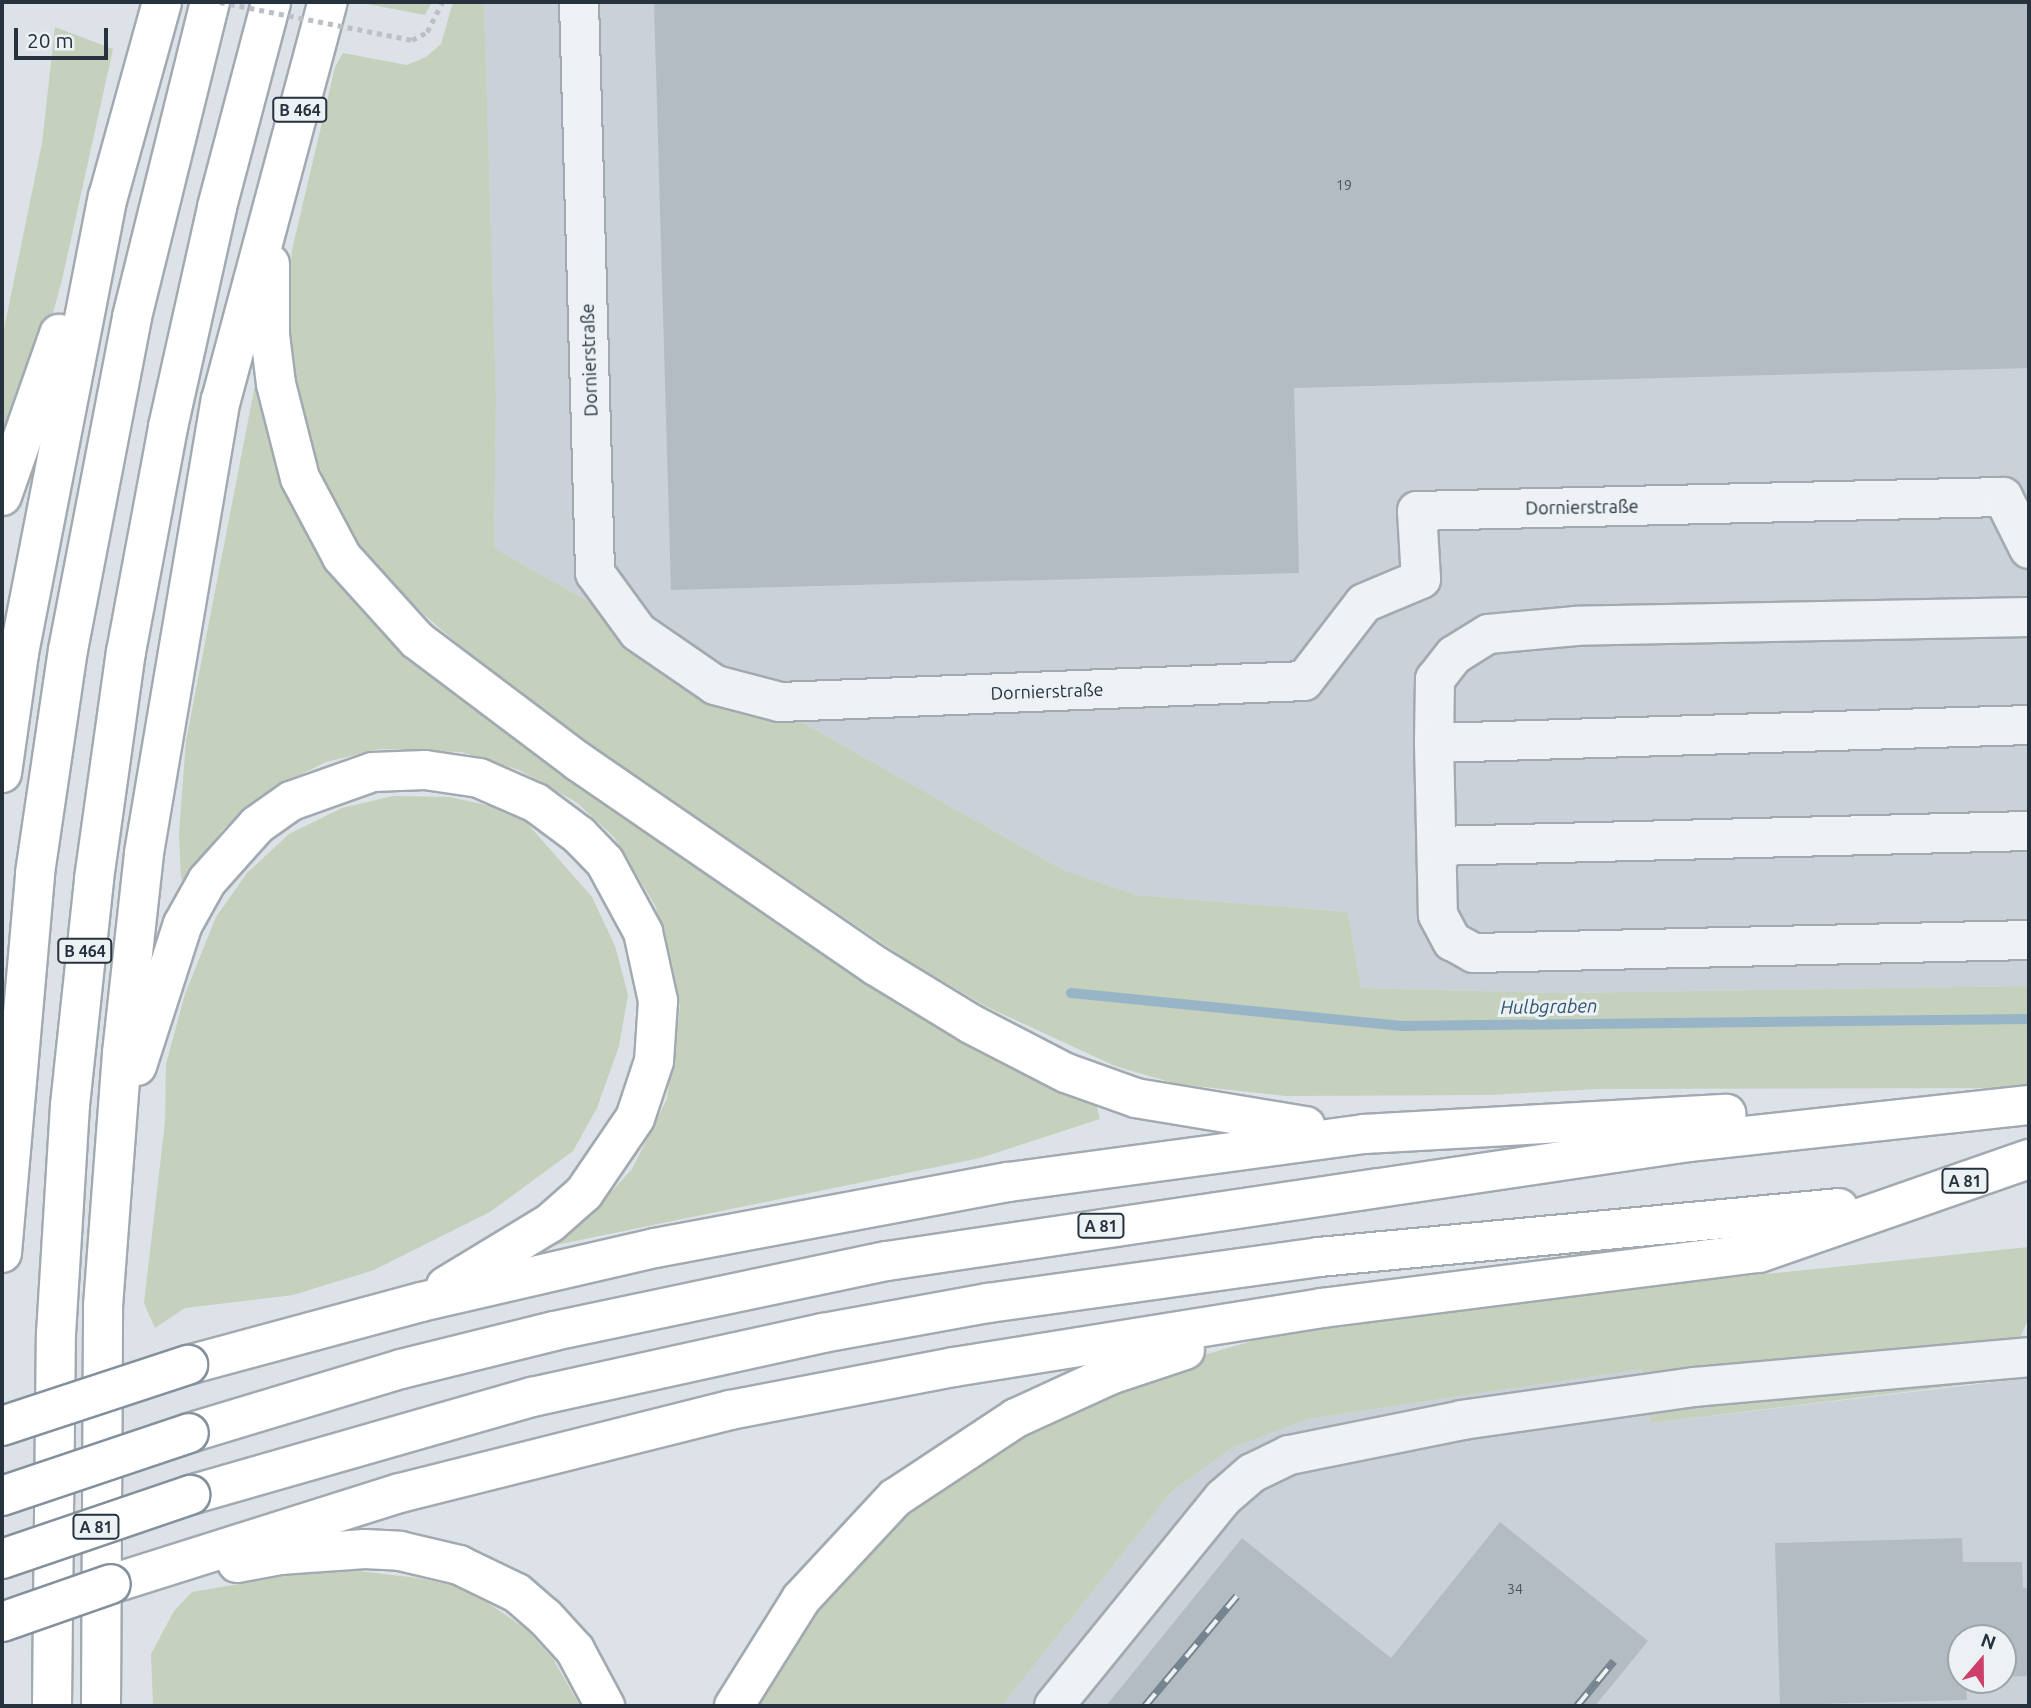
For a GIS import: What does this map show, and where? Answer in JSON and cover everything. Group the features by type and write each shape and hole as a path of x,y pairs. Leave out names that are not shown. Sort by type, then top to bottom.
{"highway":[{"path":"2,496 108,197 162,2"},
{"path":"2,1253 34,884 66,661 132,317 210,2"},
{"name":"B 464","path":"52,1706 57,1311 70,1105 93,879 125,663 168,427 217,207 271,2"},
{"name":"B 464","path":"100,1706 103,1306 117,1121 144,853 192,551 236,336 272,218 328,2"},
{"path":"2,773 22,640 108,197"},
{"path":"272,218 270,335 285,432 300,478 342,557 417,640 579,762 866,958 1018,1049 1066,1073 1136,1098 1364,1134"},
{"path":"117,1121 183,924 207,881 257,825 327,785 373,772 425,769 479,778 536,803 579,835 605,862 634,912 655,972 658,1021 654,1061 635,1118 584,1193 550,1223 421,1302"},
{"path":"2,1426 188,1365 421,1302 655,1248 885,1202 1099,1167 1364,1134 2029,1095"},
{"name":"A 81","path":"2,1496 189,1433 401,1369 542,1334 887,1261 1689,1142 2029,1105"},
{"name":"A 81","path":"2,1559 190,1495 532,1397 797,1338 975,1306 1346,1254 1902,1202 2029,1159"},
{"path":"191,1567 478,1472 730,1410 940,1369 1266,1318 1759,1253 1902,1202"},
{"path":"734,1706 801,1599 862,1529 931,1471 1060,1396 1266,1318"},
{"path":"2,1622 125,1580 191,1567 321,1550 400,1551 459,1565 517,1593 545,1616 575,1650 605,1706"}],"lane":[{"name":"Dornierstraße","path":"579,2 595,572 638,632 715,685 780,702 1304,681 1364,603 1421,579 1417,511 2003,497 2029,548"},
{"path":"2029,617 1576,626 1488,634 1454,654 1435,678 1434,743 1438,915 1452,941 1474,953 2029,940"},
{"path":"1434,743 2029,725"},
{"path":"1437,846 2029,831"},
{"path":"1054,1706 1223,1498 1252,1473 1289,1455 1462,1420 1695,1387 2029,1357"}],"path":[{"path":"220,2 412,40 427,32 442,2"}],"shaded area":[{"path":"484,2 2029,2 2029,986 1558,993 1361,988 1348,912 1136,895 1063,870 494,548 496,396"},
{"path":"1642,1369 1652,1423 2029,1378 2029,1706 1002,1706 1172,1491 1232,1448 1308,1419"}],"green space":[{"path":"357,2 432,2 425,15"},
{"path":"453,2 484,2 496,396 494,548 1063,870 1136,895 1348,912 1361,988 1558,993 2029,986 2029,1088 1598,1089 1489,1095 1286,1096 1177,1084 1115,1066 987,1007 907,960 515,694 387,582 342,519 318,463 295,378 288,306 292,250 335,67 343,53 407,65 426,57 441,44"},
{"path":"55,27 113,49 62,280 26,412 2,465 2,339 42,143"},
{"path":"255,385 261,385 326,556 941,1026 1039,1081 1096,1104 1100,1119 980,1158 536,1249 593,1212 632,1169 667,1099 680,1006 656,907 614,837 576,802 519,770 461,752 379,749 326,762 273,788 223,829 185,881 181,879 179,833 186,741"},
{"path":"393,796 450,797 499,808 526,822 592,897 615,946 628,995 619,1046 597,1108 573,1151 490,1212 374,1270 293,1295 185,1308 155,1328 144,1303 165,1122 166,1064 185,994 216,917 247,873 289,834 342,808"},
{"path":"2029,1247 2029,1317 2002,1380 1651,1423 1642,1369 1308,1419 1232,1448 1172,1491 1002,1706 753,1706 815,1608 926,1494 1031,1426 1183,1361 1276,1334 1533,1298"},
{"path":"332,1568 418,1578 455,1586 488,1603 526,1629 553,1659 580,1706 153,1706 151,1654 174,1611 192,1592"}],"building":[{"path":"654,2 2029,2 2029,368 1294,388 1299,573 671,590"},
{"path":"1500,1522 1648,1641 1595,1706 1106,1706 1242,1538 1391,1658"},
{"path":"1962,1538 1963,1562 2022,1562 2023,1588 2029,1588 2029,1676 2017,1676 2017,1624 1947,1624 1947,1694 1967,1694 1967,1700 1780,1705 1775,1543"}],"waterway":[{"name":"Hulbgraben","path":"1071,993 1402,1026 2029,1019"}],"railway":[{"path":"1145,1706 1237,1596"},
{"path":"1577,1706 1614,1661"}]}
